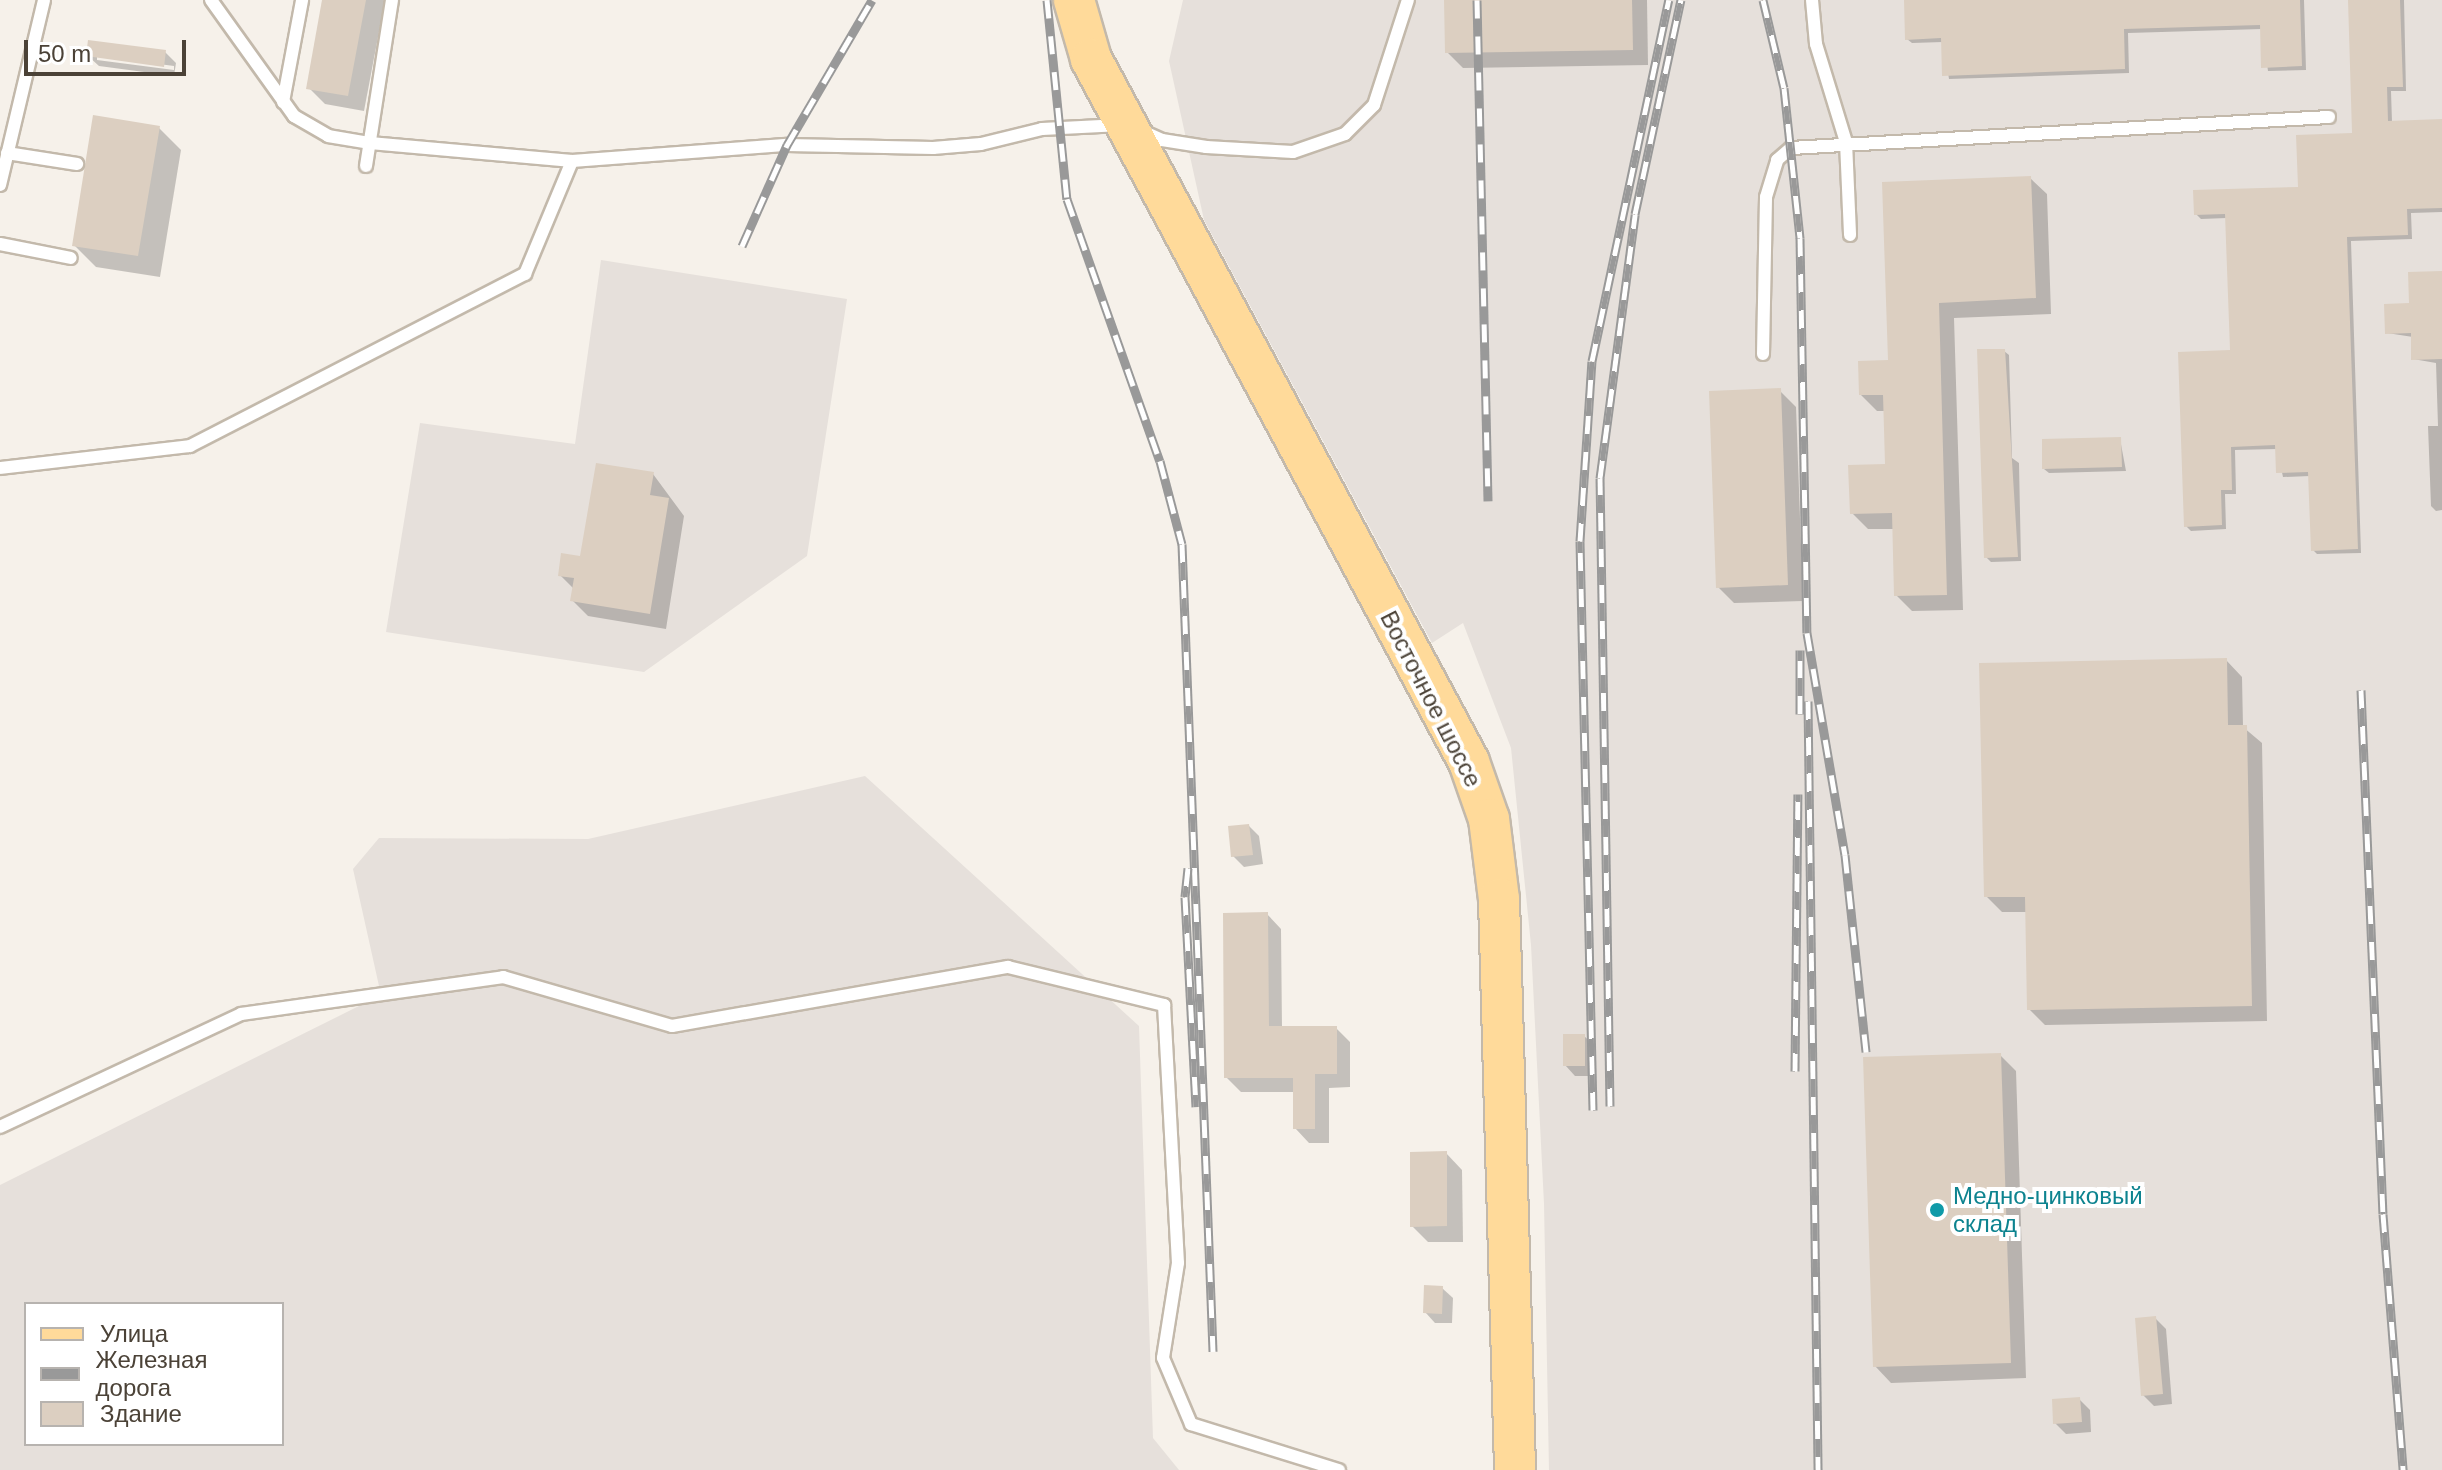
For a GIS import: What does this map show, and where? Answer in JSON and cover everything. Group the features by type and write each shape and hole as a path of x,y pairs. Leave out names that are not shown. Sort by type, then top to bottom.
{"main road":[{"name":"Восточное шоссе","path":"1074,0 1091,59 1469,762 1489,819 1499,899 1515,1470"}],"lane":[{"path":"0,185 44,0"},
{"path":"211,0 294,116 328,136 370,143 572,161 787,145 933,148 981,144 1042,129 1128,125 1162,140 1206,147 1293,152 1327,142 1361,122 1374,105 1408,0"},
{"path":"283,102 302,0"},
{"path":"366,166 392,0"},
{"path":"1812,0 1816,44 1846,142 1850,235"},
{"path":"1763,354 1766,197 1777,160 1791,148 1846,142 2329,117"},
{"path":"7,153 77,164"},
{"path":"0,468 190,446 525,274 572,161"},
{"path":"0,244 71,258"},
{"path":"0,1127 241,1014 503,977 672,1026 1008,967 1164,1005 1178,1263 1163,1358 1191,1424 1339,1470"}],"shaded area":[{"path":"1183,0 2442,0 2442,1470 1549,1470 1544,1204 1531,945 1511,748 1463,623 1432,643 1204,220 1169,61"},
{"path":"601,260 847,299 807,556 644,672 386,632 420,423 575,444"},
{"path":"865,776 1139,1026 1153,1438 1179,1470 0,1470 0,1185 381,995 353,869 379,838 588,839"}],"building":[{"path":"322,0 366,0 348,96 306,89"},
{"path":"1444,0 1632,0 1633,50 1445,53"},
{"path":"1904,0 2300,0 2302,66 2261,68 2260,25 2124,29 2125,69 1942,76 1941,38 1905,40"},
{"path":"2348,0 2400,0 2403,87 2387,87 2388,121 2442,119 2442,208 2407,209 2408,235 2347,237 2358,549 2311,551 2308,472 2276,473 2275,445 2231,447 2232,490 2221,490 2222,525 2184,527 2178,352 2230,350 2225,214 2194,215 2193,190 2298,187 2296,135 2352,133"},
{"path":"88,40 166,50 164,67 86,56"},
{"path":"93,115 160,126 138,256 72,246"},
{"path":"2031,176 2036,298 1939,303 1947,595 1894,596 1892,513 1850,514 1848,465 1885,464 1883,395 1859,395 1858,361 1888,360 1882,182"},
{"path":"2442,271 2442,359 2411,360 2411,333 2385,334 2384,304 2409,303 2408,272"},
{"path":"1977,349 2005,349 2018,557 1984,558"},
{"path":"1781,388 1788,585 1716,588 1709,391"},
{"path":"2121,437 2122,467 2042,469 2042,439"},
{"path":"596,463 654,472 650,495 669,498 650,614 570,601 574,578 558,576 561,553 580,556"},
{"path":"2227,658 2228,725 2247,725 2252,1006 2027,1010 2025,897 1984,897 1979,663"},
{"path":"1249,824 1253,855 1231,857 1228,826"},
{"path":"1268,912 1269,1026 1337,1026 1337,1074 1315,1074 1315,1129 1293,1129 1293,1078 1224,1078 1223,913"},
{"path":"1563,1034 1585,1034 1585,1066 1563,1066"},
{"name":"Медно-цинковый склад","path":"2001,1053 2011,1363 1873,1367 1863,1057"},
{"path":"1447,1151 1447,1226 1410,1227 1410,1152"},
{"path":"1424,1285 1443,1286 1442,1314 1423,1313"},
{"path":"2156,1316 2163,1394 2141,1396 2135,1318"},
{"path":"2080,1397 2082,1422 2053,1424 2052,1399"}],"railway":[{"path":"742,246 787,145 872,0"},
{"path":"1047,0 1067,199 1160,461 1182,544 1213,1351"},
{"path":"1477,0 1488,501"},
{"path":"1593,1110 1580,541 1592,361 1669,0"},
{"path":"1610,1106 1600,478 1635,214 1681,0"},
{"path":"1763,0 1784,88 1800,238 1807,633 1845,855 1866,1052"},
{"path":"1800,650 1800,714"},
{"path":"2361,690 2383,1214 2403,1470"},
{"path":"1808,701 1818,1470"},
{"path":"1795,1071 1798,794"},
{"path":"1188,868 1185,897 1196,1107"}],"place":[{"name":"Медно-цинковый склад","path":"1937,1210"}]}
